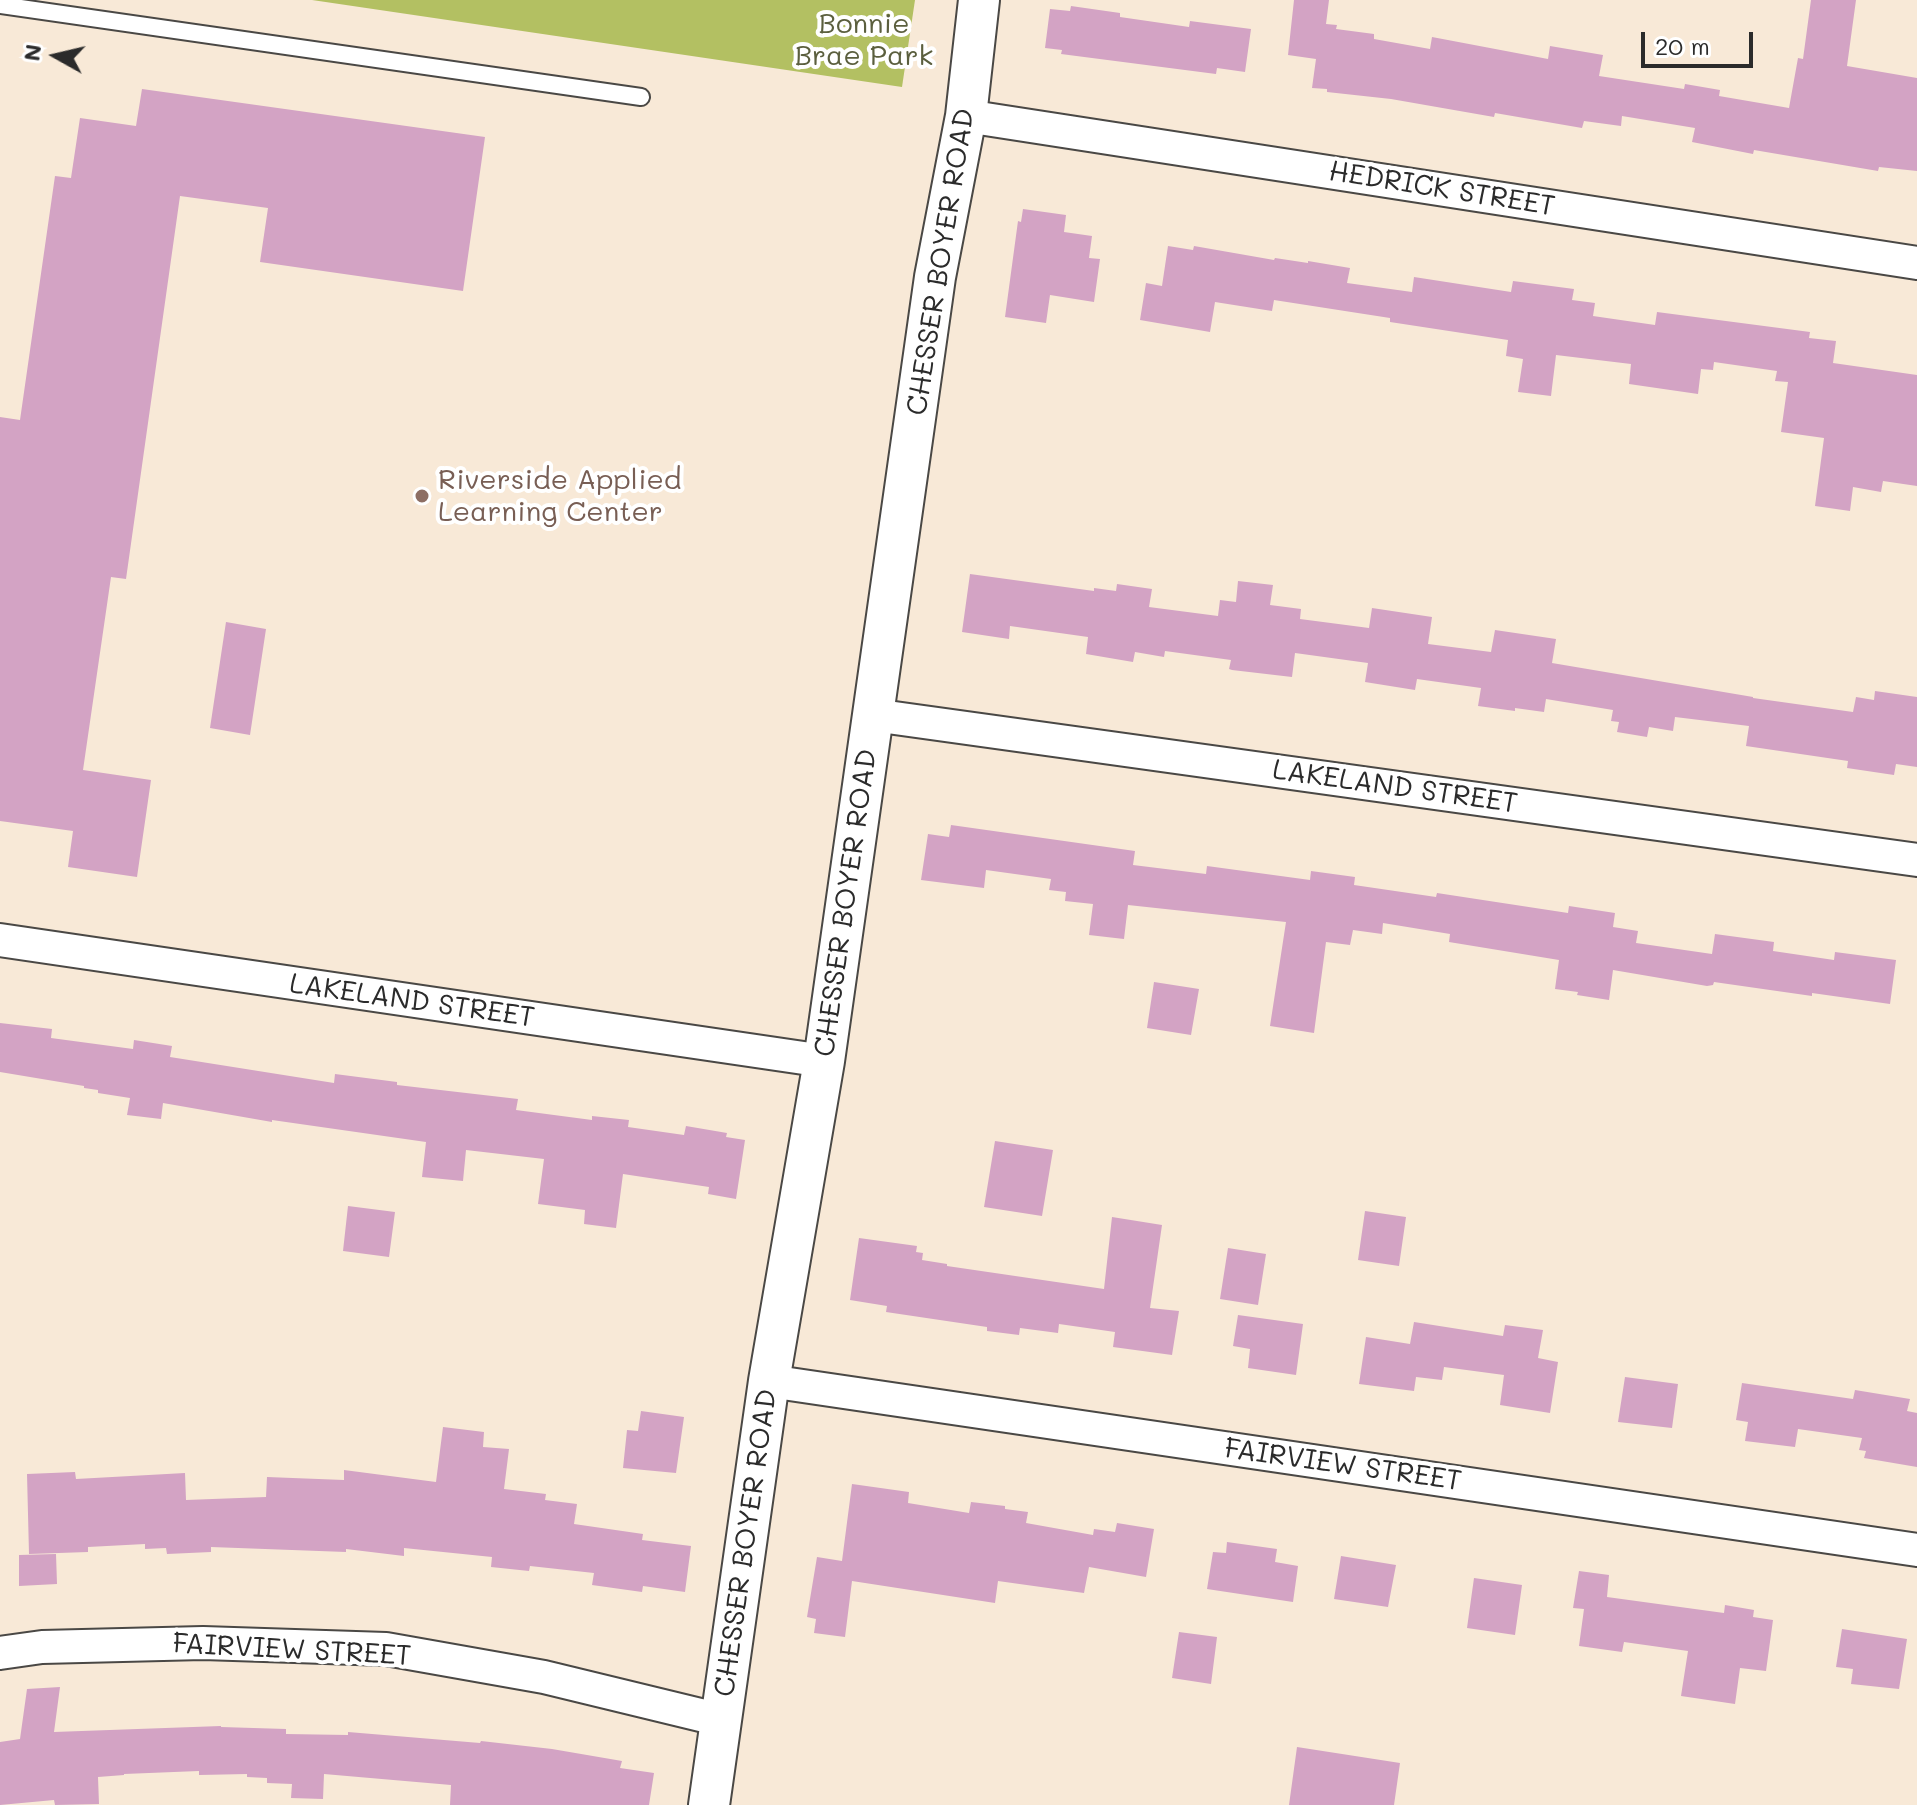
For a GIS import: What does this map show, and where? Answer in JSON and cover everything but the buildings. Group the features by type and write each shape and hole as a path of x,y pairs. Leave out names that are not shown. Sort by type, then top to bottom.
{"street":[{"name":"CHESSER BOYER ROAD","path":"709,1805 769,1381 824,1061 935,277 966,116 979,0"},
{"name":"HEDRICK STREET","path":"966,116 1917,263"},
{"name":"LAKELAND STREET","path":"873,715 1917,860"},
{"name":"LAKELAND STREET","path":"0,940 824,1061"},
{"name":"FAIRVIEW STREET","path":"769,1381 1917,1550"},
{"name":"FAIRVIEW STREET","path":"0,1653 42,1647 203,1643 386,1649 544,1677 721,1720"}],"lane":[{"path":"0,5 641,97"}],"green space":[{"name":"Bonnie Brae Park","path":"312,0 915,0 902,87"}],"place":[{"name":"Riverside Applied Learning Center","path":"422,496"}]}
